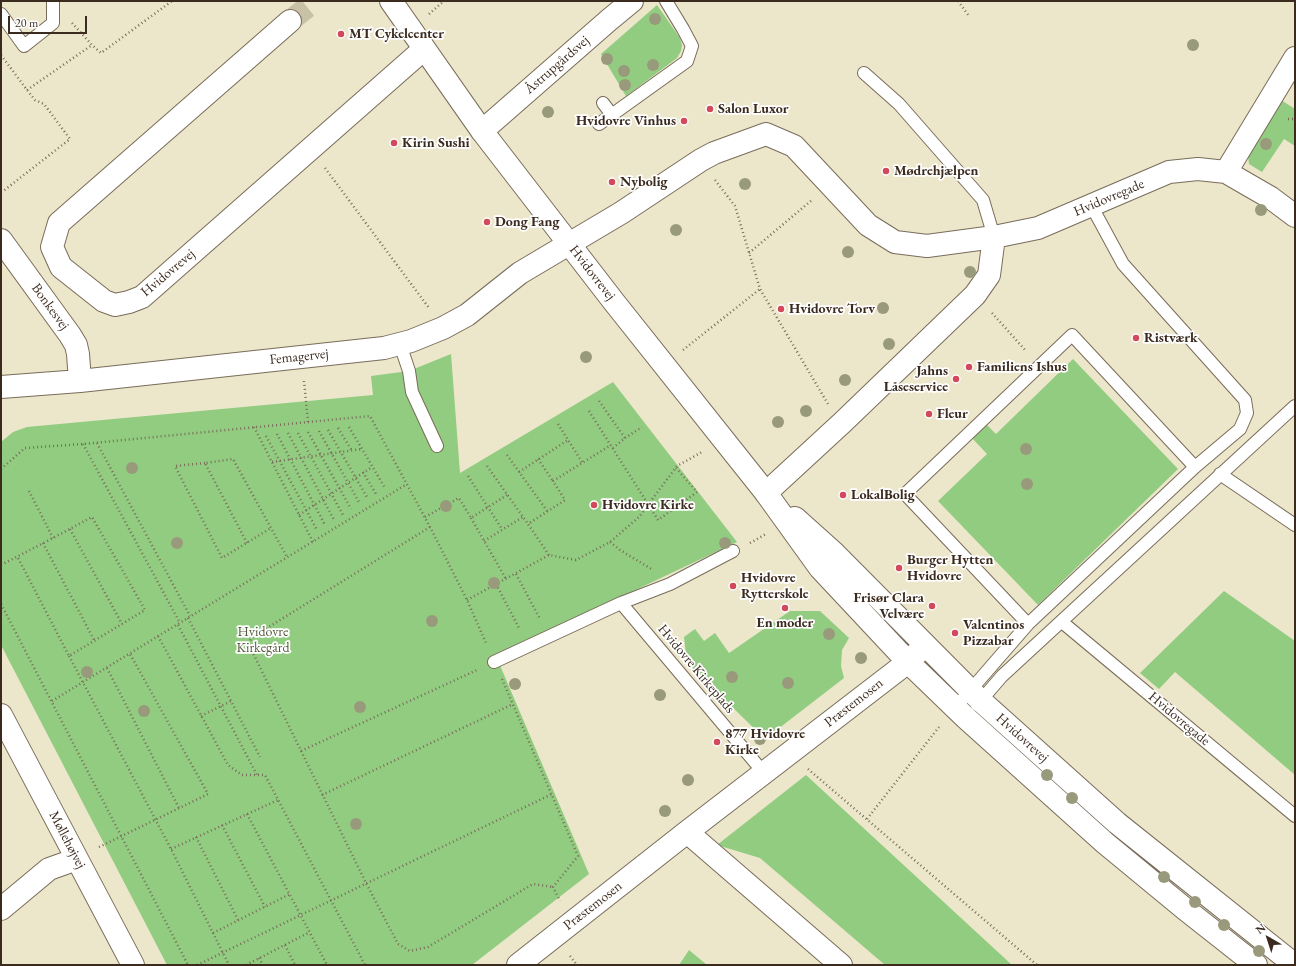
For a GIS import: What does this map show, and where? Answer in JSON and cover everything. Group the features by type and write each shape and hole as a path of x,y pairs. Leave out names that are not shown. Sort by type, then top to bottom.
{"street":[{"name":"Hvidovrevej","path":"391,1 482,131 664,365 766,492 820,568 908,662 960,713 1105,843 1256,965"},
{"name":"Åstrupgårdsvej","path":"482,131 632,1"},
{"name":"Hvidovrevej","path":"290,21 59,223 52,247 61,267 104,301 116,305 142,297 424,49"},
{"path":"1226,172 1295,58"},
{"path":"570,244 621,213 701,160 714,153 766,134 794,146 868,225 895,242 927,246 994,237 989,276 975,295 843,422 766,492"},
{"name":"Hvidovregade","path":"994,237 1038,228 1169,172 1198,169 1226,172 1271,198 1295,216"},
{"name":"Bonkesvej","path":"1,240 76,345 80,381"},
{"name":"Femagervej","path":"1,387 80,381 384,348 400,344 443,328 467,315 520,273 570,244"},
{"name":"Hvidovrevej","path":"766,492 834,552 975,695 1117,823 1295,965"},
{"name":"Præstemosen","path":"518,965 687,832 908,662 925,645"},
{"name":"Møllehøjvej","path":"1,715 133,965"},
{"path":"687,832 841,965"},
{"path":"1,909 49,869 77,859"}],"lane":[{"path":"599,124 688,61 692,46 684,29 666,1"},
{"path":"1,14 24,46 53,23 53,3"},
{"path":"864,74 899,104 983,200 994,237"},
{"path":"603,103 612,115"},
{"path":"960,713 1028,624 1195,467 1240,428 1247,413 1245,400 1123,264 1092,205"},
{"path":"1028,624 905,494 1040,365 1072,335 1195,467"},
{"path":"400,344 409,371 412,392 437,446"},
{"path":"975,695 1002,676 1062,622 1295,406"},
{"path":"1220,474 1295,525"},
{"path":"494,662 621,604 670,584 733,552"},
{"name":"Hvidovre Kirkeplads","path":"621,604 764,773"},
{"name":"Hvidovregade","path":"1062,622 1295,816"}],"path":[{"path":"53,3 101,53 172,1"},
{"path":"958,1 969,16"},
{"path":"27,90 92,45"},
{"path":"1,55 35,100 44,104 70,139 2,192"},
{"path":"311,149 443,328"},
{"path":"701,160 735,206 760,289 828,405"},
{"path":"749,253 830,183"},
{"path":"664,365 760,289"},
{"path":"975,295 1040,365"},
{"path":"302,357 308,422"},
{"path":"599,401 625,438"},
{"path":"590,411 658,520 696,492 676,468"},
{"path":"1,469 25,448 83,444 370,416 468,600 578,856 553,887"},
{"path":"558,424 582,462"},
{"path":"349,427 385,488"},
{"path":"553,481 582,462 612,446 642,427"},
{"path":"254,428 313,542"},
{"path":"338,428 352,451"},
{"path":"328,430 368,499"},
{"path":"319,431 360,504"},
{"path":"298,432 343,515"},
{"path":"308,432 351,509"},
{"path":"288,433 334,520"},
{"path":"277,434 325,525"},
{"path":"266,436 317,530"},
{"path":"519,472 568,440"},
{"path":"468,600 548,555 576,560 610,542 639,517 676,468 724,440"},
{"path":"97,442 189,617 260,757"},
{"path":"83,444 179,624 257,775"},
{"path":"272,462 362,449"},
{"path":"507,455 547,511"},
{"path":"271,528 222,558 175,466 205,464 233,459 287,557"},
{"path":"528,524 565,500 538,459"},
{"path":"205,464 248,543"},
{"path":"487,466 548,555"},
{"path":"299,515 372,467"},
{"path":"363,472 376,494"},
{"path":"468,476 502,529"},
{"path":"52,702 407,484"},
{"path":"29,491 53,538"},
{"path":"471,518 507,495"},
{"path":"425,517 459,498 506,579"},
{"path":"484,541 523,517"},
{"path":"1,565 92,518 145,610 69,656"},
{"path":"733,552 787,522"},
{"path":"430,527 251,638 249,645 322,795 398,944 410,951 428,947 533,884 553,887"},
{"path":"70,529 122,624"},
{"path":"610,542 620,550 659,574 670,584"},
{"path":"43,543 94,640"},
{"path":"17,556 229,965"},
{"path":"516,574 541,621"},
{"path":"496,584 522,633"},
{"path":"1,604 188,965"},
{"path":"158,636 228,765 242,775 265,775 365,965"},
{"path":"105,845 208,794 130,654"},
{"path":"301,751 494,662"},
{"path":"108,668 179,808"},
{"path":"201,716 231,701"},
{"path":"322,795 512,704"},
{"path":"867,819 960,713"},
{"path":"789,753 1037,965"},
{"path":"196,965 552,794"},
{"path":"170,849 278,800"},
{"path":"247,814 327,965"},
{"path":"222,825 264,907"},
{"path":"196,837 238,920"},
{"path":"553,887 572,923"},
{"path":"213,933 290,894"},
{"path":"246,965 310,932"},
{"path":"285,945 295,965"},
{"path":"259,958 263,965"}],"green space":[{"path":"657,5 680,38 682,45 681,51 677,58 626,96 601,54"},
{"path":"1281,100 1295,109 1295,146 1284,139 1262,172 1249,164 1248,156"},
{"name":"Hvidovre Kirkegård","path":"451,354 460,473 613,382 737,542 496,656 589,874 472,965 167,965 1,645 1,442 13,432 27,427 373,395 371,376 409,371"},
{"path":"1073,359 1178,469 1038,605 938,501 987,454 971,437 985,423 996,434"},
{"path":"1224,591 1295,641 1295,775 1175,672 1159,689 1140,673"},
{"path":"790,611 820,611 849,638 842,650 841,666 844,678 765,739 687,663 684,637 695,629 704,641 715,633 729,653"},
{"path":"806,775 1012,965 885,965 760,858 717,845"},
{"path":"689,950 707,965 679,965"}],"tunnel":[{"path":"290,21 315,1"}],"place":[{"name":"MT Cykelcenter","path":"341,34"},
{"name":"Salon Luxor","path":"710,109"},
{"name":"Hvidovre Vinhus","path":"684,121"},
{"name":"Kirin Sushi","path":"394,143"},
{"name":"Mødrehjælpen","path":"886,171"},
{"name":"Nybolig","path":"612,182"},
{"name":"Dong Fang","path":"487,222"},
{"name":"Hvidovre Torv","path":"781,309"},
{"name":"Ristværk","path":"1136,338"},
{"name":"Familiens Ishus","path":"969,367"},
{"name":"Jahns Låseservice","path":"956,379"},
{"name":"Fleur","path":"929,414"},
{"name":"LokalBolig","path":"843,495"},
{"name":"Hvidovre Kirke","path":"594,505"},
{"name":"Burger Hytten Hvidovre","path":"899,568"},
{"name":"Hvidovre Rytterskole","path":"733,586"},
{"name":"Frisør Clara Velvære","path":"932,606"},
{"name":"En moder","path":"785,608"},
{"name":"Valentinos Pizzabar","path":"955,633"},
{"name":"877 Hvidovre Kirke","path":"717,742"}]}
